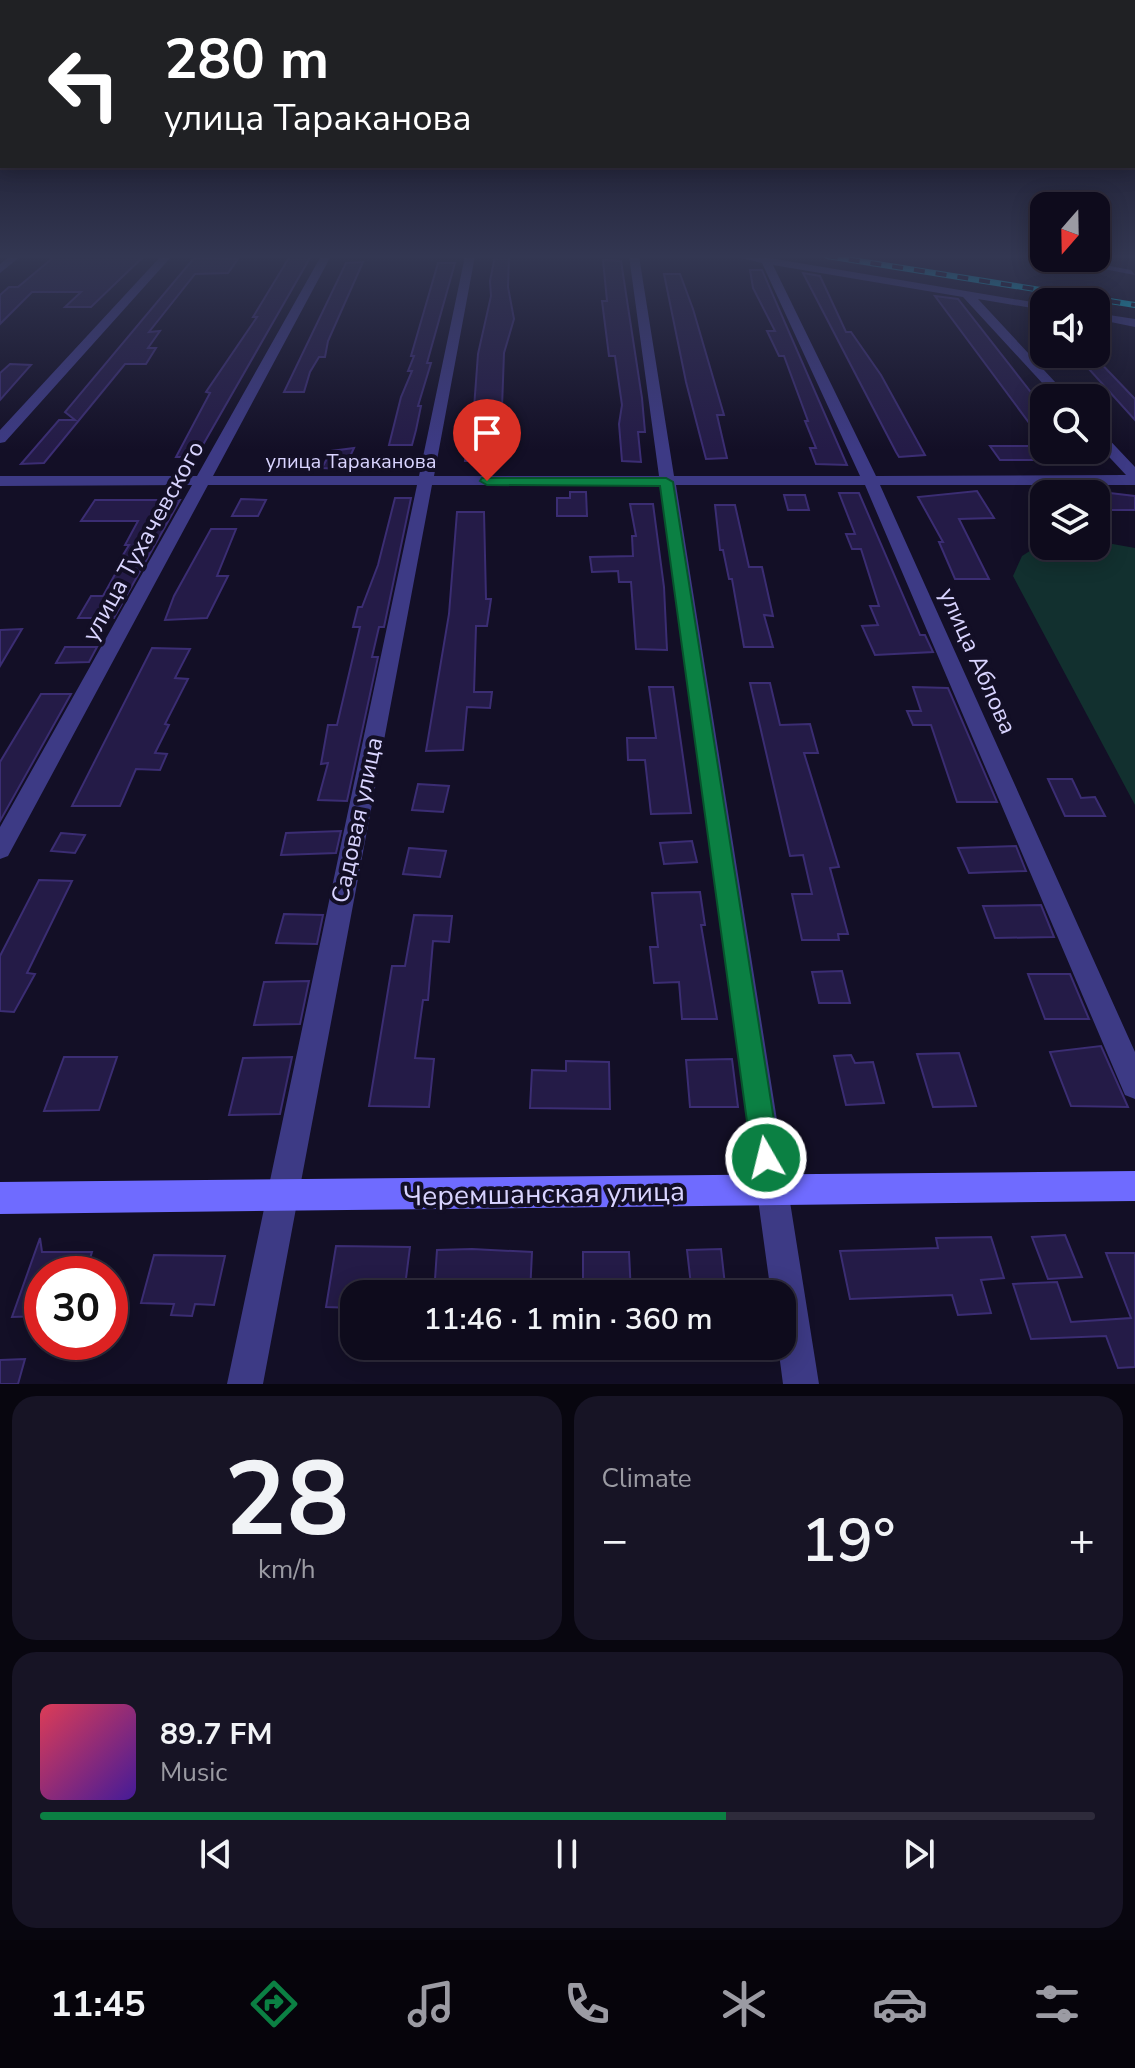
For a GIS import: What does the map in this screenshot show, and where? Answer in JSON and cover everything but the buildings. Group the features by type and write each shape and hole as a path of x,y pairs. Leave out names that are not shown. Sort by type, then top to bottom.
{"main road":[{"name":"Черемшанская улица","path":"0,1198 1135,1186"}],"street":[{"path":"0,439 108,321"},
{"name":"улица Тухачевского","path":"0,849 291,321"},
{"name":"Садовая улица","path":"245,1384 458,321"},
{"path":"643,321 801,1384"},
{"name":"улица Аблова","path":"794,321 871,482 1135,1085"},
{"path":"991,321 1050,384"},
{"path":"1110,450 1135,478"},
{"name":"улица Тараканова","path":"0,481 871,482 1135,478"}],"green space":[{"path":"1110,544 1135,548 1135,805 1013,576 1022,556 1030,551 1030,560 1110,560"}],"route":[{"path":"487,481 666,482 766,1158"}]}
